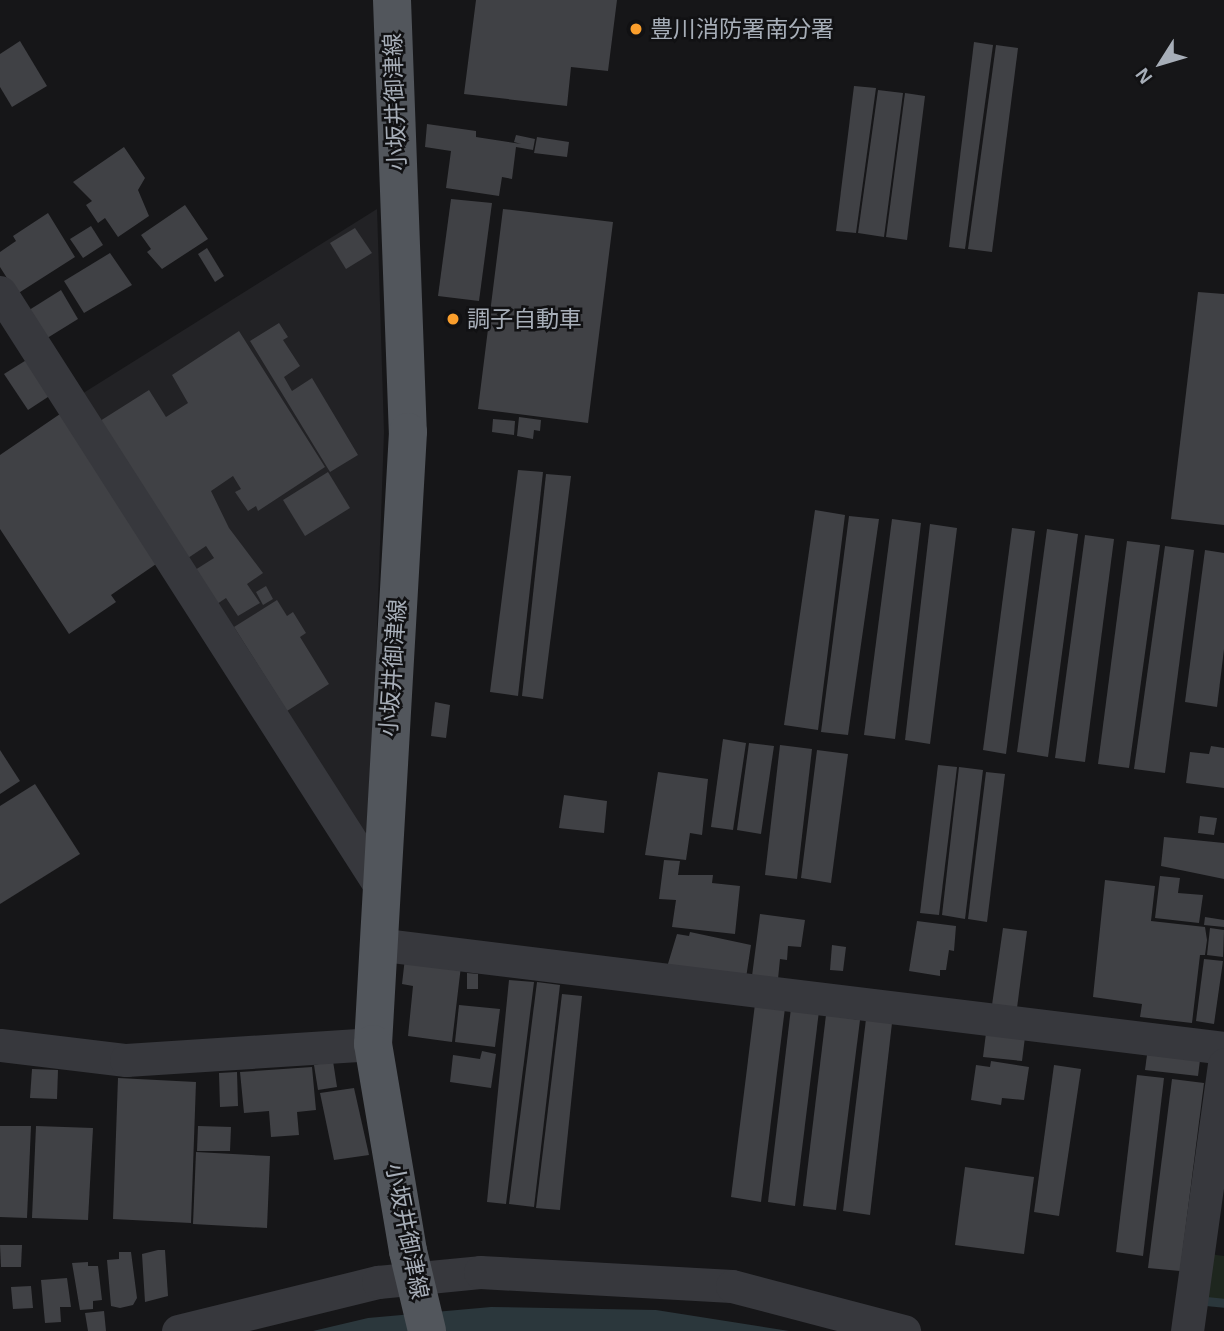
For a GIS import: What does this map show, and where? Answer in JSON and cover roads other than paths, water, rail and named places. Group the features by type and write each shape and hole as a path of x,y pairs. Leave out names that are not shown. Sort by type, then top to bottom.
{"main road":[{"name":"小坂井御津線","path":"392,0 408,432 376,944 373,1044 416,1285 427,1331"}],"street":[{"path":"0,292 380,886"},
{"path":"376,944 1224,1048"},
{"path":"0,1045 126,1060 373,1044"},
{"path":"1187,1331 1224,1065"},
{"path":"178,1331 480,1272 608,1276 732,1286 904,1331"}],"waterway":[{"path":"1206,1301 1224,1303"}],"place":[{"name":"豊川消防署南分署","path":"636,29"},
{"name":"調子自動車","path":"453,319"}]}
